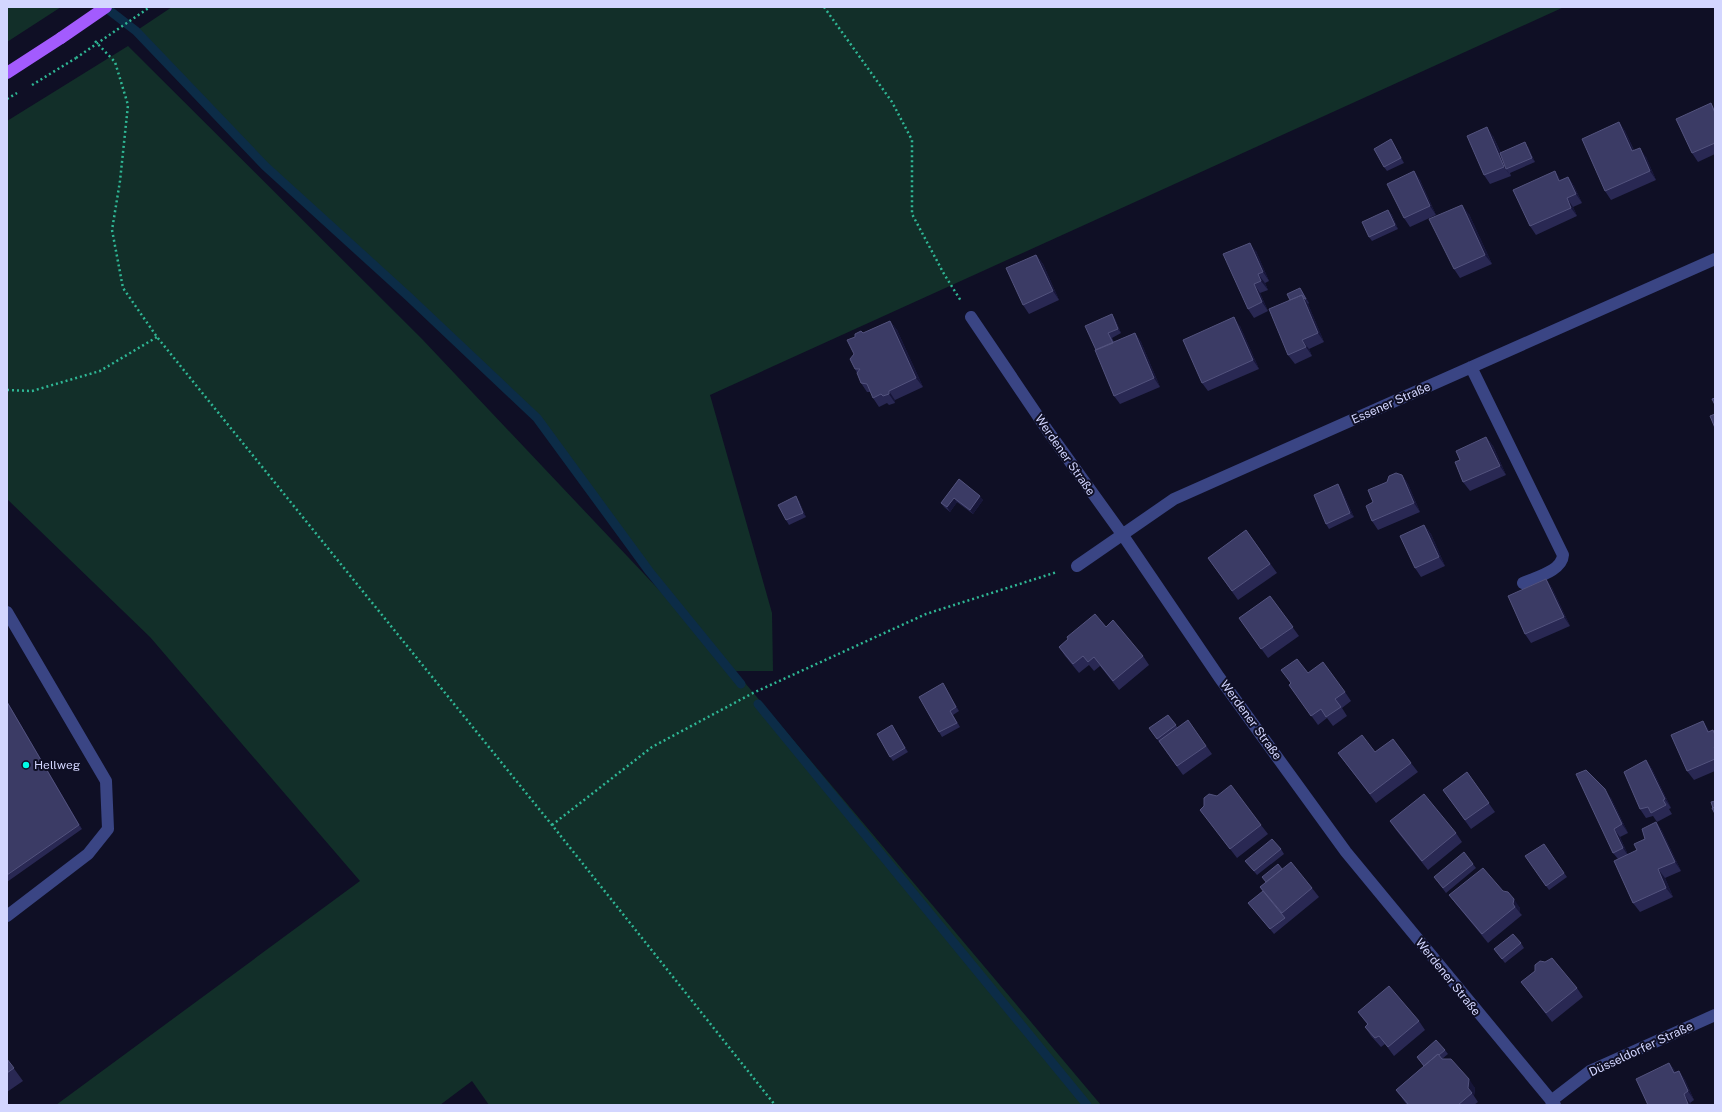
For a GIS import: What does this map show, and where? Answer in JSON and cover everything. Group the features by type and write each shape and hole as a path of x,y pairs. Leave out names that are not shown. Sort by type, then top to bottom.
{"main road":[{"path":"7,73 106,7"}],"street":[{"name":"Essener Straße","path":"1077,566 1174,499 1715,258"},
{"name":"Werdener Straße","path":"971,317 1048,431 1122,534 1219,677 1346,852 1553,1103"},
{"path":"1471,367 1563,555 1563,560 1558,567 1523,583"},
{"path":"7,612 106,781 108,829 88,854 7,916"},
{"name":"Düsseldorfer Straße","path":"1553,1103 1590,1071 1715,1015"}],"path":[{"path":"26,88 76,58 150,7"},
{"path":"824,7 892,102 912,140 912,214 944,274 971,317"},
{"path":"94,40 115,62 128,105 120,181 112,230 123,288 157,337 552,825 775,1105"},
{"path":"7,99 20,92"},
{"path":"7,390 32,391 100,371 157,337"},
{"path":"552,825 652,747 754,693 926,614 1077,566"}],"green space":[{"path":"7,7 61,7 7,42"},
{"path":"172,7 1564,7 710,395 772,613 773,671 735,671 1101,1105 489,1105 472,1081 440,1105 56,1105 360,881 150,637 7,499 7,121 128,46 422,339 731,666 649,570 537,418 409,297 265,166 136,31"}],"building":[{"path":"1711,103 1715,113 1715,143 1692,153 1676,119"},
{"path":"1619,122 1632,151 1640,148 1650,171 1605,191 1582,139"},
{"path":"1487,127 1504,167 1484,175 1467,136"},
{"path":"1391,139 1401,158 1384,167 1374,149"},
{"path":"1525,142 1532,158 1506,169 1500,153"},
{"path":"1414,171 1430,206 1404,218 1387,184"},
{"path":"1555,171 1559,181 1568,177 1576,194 1567,198 1571,208 1530,226 1513,190"},
{"path":"1462,205 1485,255 1454,269 1429,219"},
{"path":"1388,210 1395,225 1369,237 1362,222"},
{"path":"1250,243 1263,272 1258,274 1261,281 1254,284 1262,302 1248,309 1223,254"},
{"path":"1036,255 1053,291 1023,305 1006,268"},
{"path":"1300,288 1306,299 1302,295 1290,300 1287,294"},
{"path":"1302,295 1318,333 1302,340 1306,347 1288,355 1269,309"},
{"path":"1112,314 1118,329 1108,333 1113,343 1096,350 1085,326"},
{"path":"1234,317 1253,360 1202,383 1183,340"},
{"path":"890,321 916,378 889,391 889,394 883,396 881,394 873,398 867,384 861,383 857,373 860,369 855,369 850,359 854,354 847,340 855,337 855,334 861,331 863,333"},
{"path":"1135,333 1154,378 1114,396 1095,350"},
{"path":"1715,398 1715,405 1712,399"},
{"path":"1715,414 1715,428 1710,416"},
{"path":"1486,437 1500,466 1463,482 1455,462 1460,460 1456,451"},
{"path":"1396,473 1402,475 1414,503 1372,521 1366,506 1373,502 1368,490 1387,482 1389,476"},
{"path":"959,479 980,496 970,510 954,498 947,507 941,503"},
{"path":"1338,484 1350,513 1326,524 1314,495"},
{"path":"796,496 803,513 786,520 778,505"},
{"path":"1424,525 1439,557 1415,568 1400,536"},
{"path":"1246,530 1270,564 1232,591 1208,558"},
{"path":"1546,579 1564,617 1525,634 1508,596"},
{"path":"1270,596 1293,627 1261,649 1239,618"},
{"path":"1095,614 1106,627 1113,620 1143,656 1113,681 1094,657 1088,662 1083,656 1073,664 1059,647 1068,639 1067,637"},
{"path":"1297,659 1308,673 1323,662 1345,692 1335,699 1341,707 1326,717 1321,709 1311,716 1289,685 1291,683 1281,670"},
{"path":"943,683 956,707 950,711 957,723 939,732 919,697"},
{"name":"Hellweg","path":"7,702 79,825 7,875"},
{"path":"1168,715 1176,725 1157,739 1149,728"},
{"path":"1188,720 1206,746 1177,766 1159,741"},
{"path":"1703,721 1708,732 1713,730 1715,735 1715,759 1687,771 1671,735"},
{"path":"892,725 905,748 890,757 877,734"},
{"path":"1362,735 1375,752 1393,739 1411,763 1370,794 1338,753"},
{"path":"1646,760 1665,799 1663,800 1666,805 1651,813 1648,807 1640,809 1624,772"},
{"path":"1586,770 1605,789 1622,824 1614,829 1623,848 1613,853 1576,774"},
{"path":"1467,772 1489,803 1465,820 1443,790"},
{"path":"1231,785 1261,825 1230,849 1200,810 1204,806 1204,798 1209,794 1217,796"},
{"path":"1424,794 1456,833 1422,861 1390,821"},
{"path":"1715,801 1715,807 1713,808 1711,802"},
{"path":"1715,807 1715,814 1712,808"},
{"path":"1656,822 1675,862 1658,869 1666,888 1633,903 1614,861 1637,850 1634,844 1645,839 1642,829"},
{"path":"1272,839 1281,849 1254,871 1245,861"},
{"path":"1544,844 1564,873 1546,886 1525,856"},
{"path":"1464,852 1473,864 1443,888 1434,877"},
{"path":"1291,862 1312,888 1282,913 1260,887"},
{"path":"1278,864 1282,869 1266,882 1262,877"},
{"path":"1483,868 1503,891 1508,892 1514,899 1513,904 1515,907 1482,934 1449,895"},
{"path":"1263,891 1285,918 1270,929 1248,903"},
{"path":"1513,934 1521,943 1502,959 1494,949"},
{"path":"1552,958 1577,988 1546,1013 1521,982 1535,971 1535,965 1540,961 1545,962"},
{"path":"1389,986 1419,1021 1388,1047 1379,1036 1375,1038 1365,1027 1368,1024 1358,1012"},
{"path":"1436,1040 1445,1050 1424,1066 1417,1057"},
{"path":"1438,1054 1442,1059 1451,1059 1469,1079 1468,1088 1472,1093 1458,1105 1409,1105 1396,1090"},
{"path":"7,1059 14,1068 7,1073"},
{"path":"1669,1063 1674,1073 1679,1071 1688,1091 1684,1094 1688,1104 1648,1105 1636,1079"}],"waterway":[{"path":"105,7 136,31 265,166 409,297 537,418 649,571 741,684"},
{"path":"758,704 1087,1105"}],"place":[{"name":"Hellweg","path":"26,765"}]}
